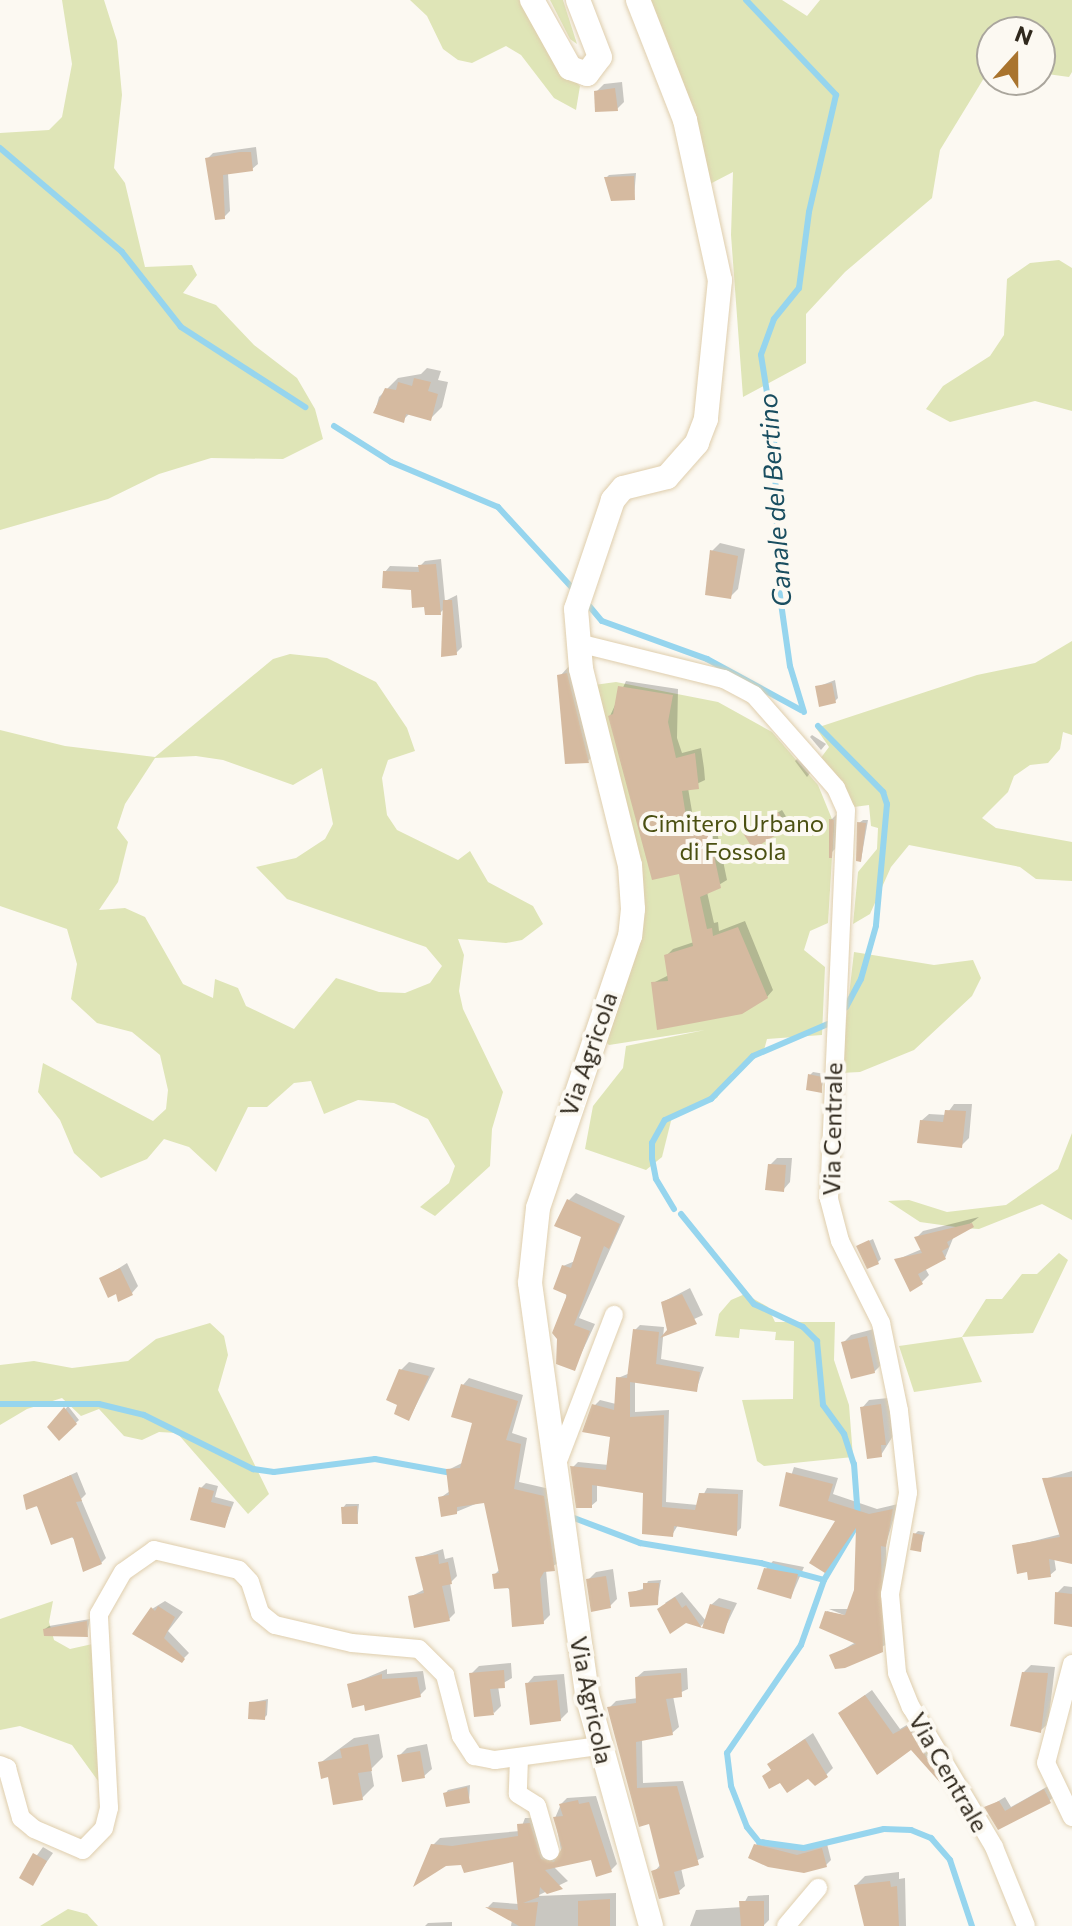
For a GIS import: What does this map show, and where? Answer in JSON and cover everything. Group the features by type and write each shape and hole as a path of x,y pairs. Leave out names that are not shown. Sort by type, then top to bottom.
{"street":[{"path":"532,0 570,68 587,74 600,57 578,0"},
{"name":"Via Agricola","path":"638,0 685,120 720,280 712,371 697,443 667,477 623,488 613,500 576,609 578,643 630,865 633,909 630,936 549,1170 531,1237 530,1283 598,1746 651,1926"},
{"name":"Via Centrale","path":"578,643 724,679 754,695 836,788 849,823 828,1164 832,1220 881,1323 905,1454 908,1493 890,1594 897,1673 994,1847 1026,1926"},
{"name":"Via Agricola","path":"555,1469 614,1315"},
{"path":"0,1765 7,1768 21,1818 34,1829 83,1850 104,1828 109,1808 99,1614 123,1572 154,1550 239,1570 250,1582 260,1613 275,1625 352,1643 419,1649 445,1675 466,1747 474,1756 519,1758 598,1746"},
{"path":"1072,1664 1046,1763 1072,1817"},
{"path":"519,1758 518,1794 537,1806 550,1851"},
{"path":"786,1926 818,1888"}],"green space":[{"path":"62,0 104,0 117,41 122,95 114,168 125,183 145,267 192,265 197,275 183,293 216,305 254,345 297,378 315,409 323,439 283,459 211,458 159,474 108,499 0,530 0,133 49,130 62,117 72,64"},
{"path":"410,0 519,0 556,63 580,86 576,110 554,98 521,55 506,46 472,63 458,60 443,49 427,16"},
{"path":"550,0 563,0 577,44 570,39"},
{"path":"650,0 782,0 807,16 820,0 1072,0 1072,72 1069,77 1056,75 1056,16 976,16 976,91 940,150 932,198 845,272 806,314 806,363 743,397 731,235 733,172 708,185"},
{"path":"1059,260 1072,268 1072,411 1035,401 950,422 926,409 943,386 990,356 1004,335 1007,279 1030,263"},
{"path":"1072,641 1072,735 1063,732 1060,749 1048,763 1030,765 1014,776 1008,792 982,818 996,828 1072,842 1072,881 1036,879 1020,867 909,845 891,867 870,914 853,924 858,872 877,849 878,828 871,826 869,805 854,807 820,759 829,747 816,728 977,675 1035,663"},
{"path":"290,654 327,658 376,682 407,728 415,751 388,760 382,778 387,815 397,830 458,860 470,851 488,882 533,906 543,924 522,940 506,943 458,939 464,955 459,991 463,1009 503,1092 492,1129 490,1166 435,1216 420,1207 449,1183 455,1166 428,1119 394,1103 358,1100 324,1114 311,1081 294,1083 267,1107 248,1107 216,1172 189,1147 164,1139 147,1159 101,1178 74,1153 60,1120 38,1092 43,1063 153,1121 166,1109 168,1090 160,1055 132,1032 97,1023 71,999 77,964 67,929 0,906 0,730 65,746 155,757 273,659","holes":["196,756 223,760 293,785 322,768 333,824 325,839 296,858 256,867 287,899 426,947 442,966 430,983 405,993 379,992 336,978 294,1029 246,1006 238,988 215,979 213,998 183,984 145,917 125,908 99,910 118,882 128,842 117,828 125,804 155,758"]},
{"name":"Cimitero Urbano di Fossola","path":"616,682 718,702 772,732 818,785 834,824 828,923 810,931 804,950 825,967 822,1035 767,1039 764,1050 732,1073 717,1098 672,1117 662,1157 646,1170 585,1149 593,1106 623,1068 626,1046 705,1030 609,1045 600,1036 640,929 594,685"},
{"path":"854,952 934,965 973,960 981,978 972,996 914,1050 860,1072 840,1073"},
{"path":"1072,1133 1072,1220 1042,1204 979,1229 963,1228 920,1222 888,1201 909,1200 947,1212 1006,1205 1058,1169"},
{"path":"1059,1253 1068,1260 1033,1333 962,1337 986,1299 1002,1299 1022,1274 1037,1274"},
{"path":"745,1294 768,1307 775,1322 835,1322 834,1360 849,1405 853,1457 764,1466 757,1461 742,1400 793,1399 794,1341 775,1340 776,1332 740,1329 739,1338 715,1336 719,1314 731,1300"},
{"path":"210,1323 224,1336 228,1355 218,1390 269,1494 248,1514 177,1433 159,1432 142,1440 124,1436 99,1409 81,1416 62,1398 27,1409 0,1425 0,1365 34,1361 72,1368 128,1361 156,1339"},
{"path":"962,1337 982,1382 914,1392 899,1346"},
{"path":"53,1601 49,1622 54,1640 70,1649 97,1643 101,1785 72,1745 20,1726 0,1730 0,1619"},
{"path":"68,1909 87,1914 98,1926 40,1926"}],"building":[{"path":"615,88 618,111 595,112 594,91"},
{"path":"251,152 253,171 223,175 225,219 215,220 205,158"},
{"path":"634,176 635,200 611,201 604,177"},
{"path":"414,378 431,382 428,391 438,394 431,421 406,414 404,423 373,413 385,388 396,390 398,382 412,386"},
{"path":"710,550 738,556 731,599 705,595"},
{"path":"436,564 441,615 425,615 424,607 412,608 411,590 382,588 383,571 419,572 418,565"},
{"path":"443,600 452,600 457,655 441,657"},
{"path":"567,673 589,763 565,764 557,675"},
{"path":"832,683 836,703 819,707 815,686"},
{"path":"618,686 673,695 668,722 676,758 695,753 699,789 682,791 689,835 709,832 721,888 700,897 707,929 712,928 713,936 738,927 768,998 742,1014 657,1030 651,982 668,981 664,955 693,946 679,874 652,880 608,716 613,714"},
{"path":"778,812 788,828 753,849 743,833"},
{"path":"829,819 834,820 832,858 829,858"},
{"path":"857,822 866,823 861,862 856,861"},
{"path":"808,1074 822,1077 822,1093 806,1090"},
{"path":"945,1110 966,1111 962,1148 917,1143 920,1120 943,1122"},
{"path":"768,1164 786,1165 784,1192 765,1190"},
{"path":"567,1199 620,1224 609,1249 604,1246 574,1325 590,1331 575,1371 556,1364 557,1339 552,1333 567,1295 553,1289 562,1265 571,1268 581,1237 554,1226"},
{"path":"972,1223 974,1227 947,1242 949,1247 942,1251 946,1259 918,1274 923,1284 910,1292 894,1259 922,1253 914,1237"},
{"path":"869,1240 879,1264 867,1269 856,1246"},
{"path":"120,1268 133,1295 118,1302 116,1294 108,1298 99,1278"},
{"path":"682,1294 697,1324 660,1338 667,1330 661,1302"},
{"path":"633,1329 659,1332 656,1364 700,1372 697,1392 630,1382 630,1417 664,1415 662,1507 695,1510 699,1493 738,1494 737,1536 674,1526 673,1537 642,1534 643,1493 592,1485 592,1508 576,1508 570,1466 606,1470 610,1437 582,1432 592,1404 614,1410 616,1377 627,1378"},
{"path":"867,1336 875,1373 851,1379 841,1342"},
{"path":"399,1369 429,1376 409,1421 394,1414 397,1405 386,1400"},
{"path":"461,1384 518,1401 506,1440 521,1444 514,1489 544,1496 555,1571 544,1572 540,1579 544,1624 512,1627 509,1588 494,1589 492,1574 499,1573 484,1503 457,1507 457,1514 441,1517 438,1497 449,1495 446,1469 460,1468 472,1423 451,1417"},
{"path":"881,1404 886,1445 881,1445 882,1457 867,1459 860,1407"},
{"path":"64,1407 77,1424 59,1441 47,1427"},
{"path":"786,1472 833,1484 828,1501 869,1514 893,1509 886,1547 881,1546 883,1652 845,1668 835,1669 829,1655 856,1644 819,1628 825,1611 845,1615 854,1590 856,1528 825,1573 809,1563 835,1521 779,1506"},
{"path":"71,1475 82,1501 76,1502 102,1564 83,1572 73,1537 51,1545 37,1506 26,1510 23,1495"},
{"path":"1072,1477 1072,1564 1049,1559 1051,1577 1028,1580 1027,1572 1017,1574 1012,1545 1060,1537 1042,1478"},
{"path":"199,1487 214,1491 211,1502 231,1507 225,1528 190,1520"},
{"path":"357,1506 358,1524 342,1524 341,1507"},
{"path":"913,1533 923,1535 921,1552 910,1550"},
{"path":"438,1554 439,1564 448,1562 452,1584 442,1586 450,1621 414,1628 408,1596 424,1593 415,1557"},
{"path":"764,1568 798,1574 791,1599 757,1589"},
{"path":"606,1576 611,1608 591,1612 586,1579"},
{"path":"643,1583 659,1583 658,1605 630,1607 628,1592 643,1590"},
{"path":"1055,1592 1072,1594 1072,1627 1054,1624"},
{"path":"675,1597 682,1608 686,1605 702,1628 686,1623 670,1634 657,1609"},
{"path":"710,1604 731,1610 724,1634 702,1628"},
{"path":"158,1606 175,1617 164,1638 185,1659 182,1663 132,1634 151,1607 155,1611"},
{"path":"87,1621 88,1637 44,1636 43,1629"},
{"path":"504,1670 505,1688 490,1689 494,1715 474,1717 469,1673"},
{"path":"1022,1672 1048,1673 1041,1733 1010,1726"},
{"path":"681,1673 682,1697 666,1699 673,1735 636,1742 637,1788 677,1786 699,1865 674,1872 680,1894 659,1899 651,1871 660,1868 649,1824 639,1827 607,1707 636,1703 635,1677"},
{"path":"382,1674 382,1679 417,1677 421,1697 365,1711 364,1705 352,1708 347,1684"},
{"path":"557,1680 561,1721 530,1725 525,1683"},
{"path":"865,1695 893,1734 908,1726 944,1787 911,1750 877,1775 838,1713"},
{"path":"266,1701 265,1720 248,1719 249,1702"},
{"path":"805,1739 828,1777 815,1786 808,1779 787,1793 780,1783 769,1789 762,1776 771,1770 767,1764"},
{"path":"368,1744 372,1771 358,1773 363,1800 333,1805 328,1777 321,1779 318,1762 342,1758 340,1749"},
{"path":"420,1751 425,1778 402,1782 397,1755"},
{"path":"467,1787 470,1803 446,1807 443,1793"},
{"path":"1044,1789 1051,1803 998,1830 984,1807 999,1801 1005,1811"},
{"path":"578,1800 579,1804 589,1802 612,1872 596,1877 591,1860 545,1870 563,1889 547,1894 540,1887 539,1897 523,1903 538,1902 535,1926 519,1926 485,1907 518,1910 513,1862 464,1873 461,1865 446,1866 413,1887 431,1844 452,1846 518,1836 517,1824 530,1823 541,1859 554,1862 562,1848 553,1817 563,1816 559,1804"},
{"path":"754,1844 797,1855 822,1848 827,1867 804,1873 768,1867 748,1858"},
{"path":"33,1853 47,1861 33,1886 19,1878"},
{"path":"890,1881 891,1887 897,1886 899,1926 864,1926 854,1885"},
{"path":"610,1899 610,1926 578,1926 578,1901"},
{"path":"739,1901 764,1901 764,1926 741,1926"}],"waterway":[{"name":"Canale del Bertino","path":"746,0 836,95 809,212 799,288 774,319 761,355 774,437 779,589 790,666 804,712"},
{"path":"0,148 122,252 181,327 305,407"},
{"path":"334,426 391,462 498,507 574,590"},
{"path":"585,601 602,621 707,659 801,710"},
{"path":"818,726 883,792 887,804 876,926 861,979 846,1007"},
{"path":"674,1209 656,1179 652,1158 652,1143 665,1120 711,1099 753,1056 828,1024"},
{"path":"681,1214 754,1304 803,1327 817,1341 823,1405 844,1434 854,1464 858,1517"},
{"path":"0,1404 99,1404 144,1415 253,1469 274,1472 375,1459 452,1473"},
{"path":"574,1518 640,1543 761,1563 824,1580"},
{"name":"Canale del Bertino","path":"855,1528 824,1580 801,1645 727,1753 731,1786 747,1827 759,1842 804,1848 884,1829 911,1830 931,1838 950,1860 972,1926"}]}
